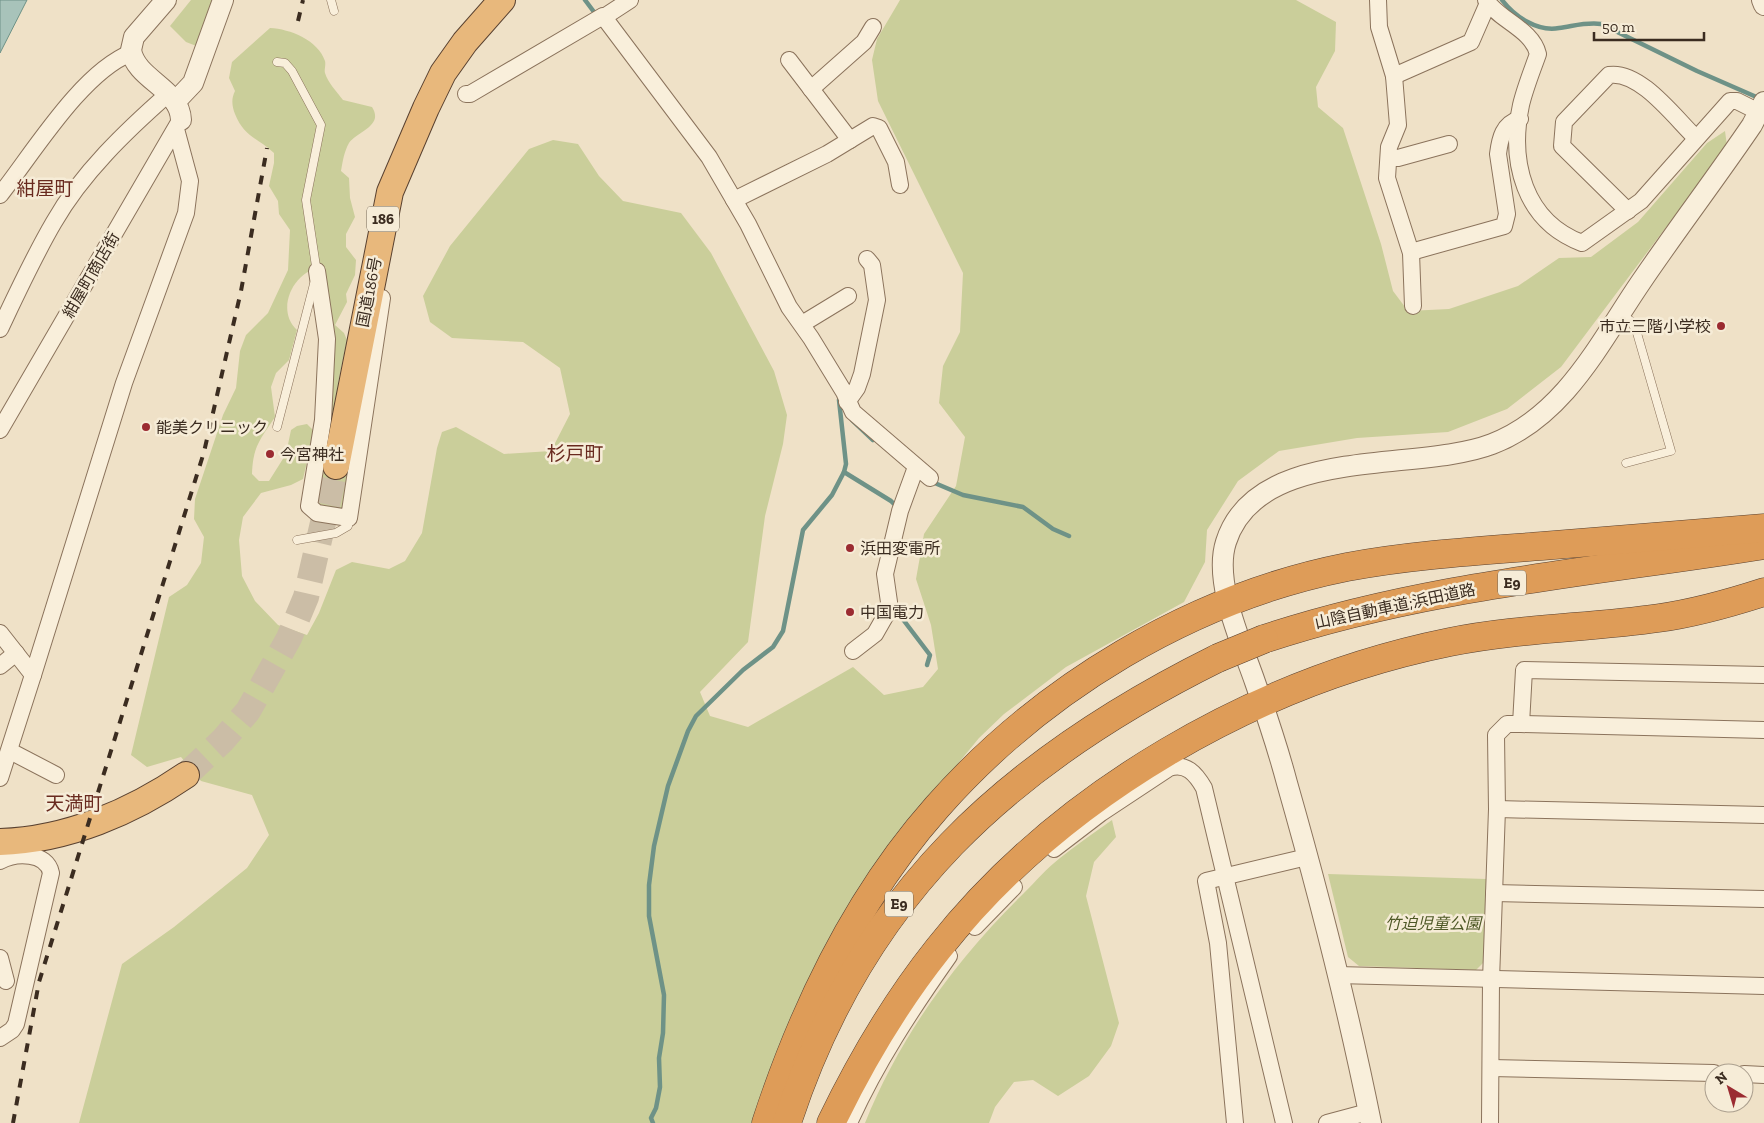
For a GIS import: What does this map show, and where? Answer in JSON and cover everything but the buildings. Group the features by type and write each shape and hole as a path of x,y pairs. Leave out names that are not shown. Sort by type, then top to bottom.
{"highway":[{"name":"国道186号","path":"336,466 381,229 390,192 443,73 465,42 502,0"},
{"path":"766,1123 799,1033 832,964 875,890 936,807 988,755 1058,697 1150,639 1228,602 1294,580 1345,568 1395,559 1452,553 1764,528"},
{"name":"山陰自動車道;浜田道路","path":"787,1123 805,1072 831,1013 858,964 901,901 932,864 976,818 1032,771 1144,697 1218,658 1264,639 1330,618 1422,596 1764,545"},
{"path":"832,1123 854,1076 907,990 939,948 1010,870 1085,808 1178,746 1262,703 1339,673 1425,648 1498,634 1662,618 1699,611 1764,592"},
{"name":"山陰自動車道;浜田道路","path":"805,1123 846,1021 863,986 905,917 936,877 983,824 1080,738"},
{"path":"0,842 45,836 121,814 152,799 186,776"},
{"path":"0,831 45,836"}],"street":[{"path":"0,778 124,383 186,213 190,181 175,111 140,69 131,53 134,37 166,0"},
{"path":"0,329 54,222 97,164 175,111 193,83 224,0"},
{"path":"466,94 470,94 517,69 630,0"},
{"path":"1378,0 1379,26 1394,76 1398,125 1389,147 1387,178 1410,252 1413,306"},
{"path":"1762,0 1764,5"},
{"path":"1326,1123 1369,1117 1307,857 1262,703 1228,602 1223,568 1225,543 1236,522 1258,500 1280,485 1320,471 1472,450 1502,440 1547,410 1577,378 1742,140 1762,107 1737,101 1730,102 1642,201 1582,243 1570,238 1547,219 1528,198 1520,174 1518,146 1521,106 1538,54 1536,46 1527,35 1504,19 1487,2 1472,42 1394,76"},
{"path":"600,18 710,157 789,307 802,324 844,392 852,412 866,426 930,478"},
{"path":"811,89 864,42 873,28"},
{"path":"0,195 78,92 112,62 131,53"},
{"path":"788,60 850,140"},
{"path":"1628,211 1562,146 1564,122 1609,75 1619,74 1642,85 1696,138"},
{"name":"紺屋町商店街","path":"0,430 175,111"},
{"path":"1410,252 1504,226 1507,214 1498,154 1499,145 1504,129 1511,121 1520,119"},
{"path":"734,200 827,154 873,126 879,128 896,162 900,185"},
{"path":"1389,158 1398,158 1449,144"},
{"path":"317,271 327,340 323,420 310,506 317,513 349,518 388,255 381,229"},
{"path":"847,402 857,388 862,374 877,300 872,264 867,259"},
{"path":"802,324 848,296"},
{"path":"853,651 875,634 887,613 889,602 885,574 900,511 916,467"},
{"path":"0,633 33,675"},
{"path":"0,666 16,654"},
{"path":"1521,724 1524,670 1764,676"},
{"path":"1490,1123 1491,980 1497,809 1496,735 1507,724 1764,730"},
{"path":"10,751 56,775"},
{"path":"849,1123 866,1084 905,1017 957,947 1000,900 1054,849 1102,813 1169,768 1177,765 1187,768 1194,773 1204,788 1284,1123"},
{"path":"1497,809 1764,815"},
{"path":"0,861 17,857 40,858 48,863 51,873 16,1024 12,1030 0,1038"},
{"path":"1235,1123 1218,943 1206,881 1307,857"},
{"path":"1494,893 1764,899"},
{"path":"0,958 6,981"},
{"path":"1336,975 1764,986"},
{"path":"1491,1068 1704,1073"}],"lane":[{"path":"331,1 334,11"},
{"path":"277,62 286,63 292,71 321,125 306,200 317,271 304,328 277,427"},
{"path":"1620,314 1631,321 1637,333 1671,451 1626,463"},
{"path":"297,540 336,533 348,526 349,518"}],"green space":[{"path":"191,0 215,0 199,47 186,42 170,26"},
{"path":"900,0 1296,0 1336,22 1335,51 1316,87 1318,107 1343,128 1381,244 1393,291 1408,311 1449,309 1518,286 1559,258 1591,257 1638,222 1707,143 1725,131 1727,146 1561,367 1507,409 1448,432 1357,438 1279,451 1238,481 1207,530 1205,562 1184,602 1066,667 1004,714 979,738 913,818 806,994 762,1092 754,1123 79,1123 122,964 174,927 247,868 269,835 252,795 201,781 181,757 147,767 131,755 169,597 187,585 201,563 204,537 194,519 195,499 223,415 236,388 240,351 246,335 268,313 288,270 290,230 279,214 278,201 269,186 274,153 243,128 235,114 232,102 235,91 229,78 232,62 270,28 294,33 316,47 325,61 326,77 343,100 372,107 375,114 372,124 349,143 341,171 349,178 350,198 355,217 346,234 346,247 356,260 355,275 346,294 347,302 335,325 344,333 347,340 338,383 336,408 331,413 326,272 324,267 304,274 291,291 288,301 287,311 290,321 297,330 289,360 276,373 271,387 275,417 261,438 256,450 252,474 259,481 269,481 286,454 291,430 297,426 307,424 314,431 303,479 291,485 261,493 243,517 239,540 242,576 255,601 278,625 307,635 319,613 336,570 352,562 389,569 405,561 422,533 437,448 442,432 456,427 504,454 551,451 570,414 560,368 523,342 452,338 430,322 423,296 450,246 529,149 553,140 578,144 599,176 623,201 681,213 711,253 774,371 787,415 783,444 765,516 748,642 700,692 710,716 748,727 853,667 884,695 923,687 938,669 931,625 916,579 924,534 956,486 965,437 939,403 943,366 960,332 963,273 878,101 872,60 877,39"},
{"path":"321,467 352,474 346,510 316,509"},
{"path":"1112,820 1116,837 1094,862 1086,896 1119,1023 1111,1046 1089,1076 1058,1096 1033,1080 1014,1082 995,1107 989,1123 865,1123 895,1060 913,1029 953,971 999,918 1046,870"},
{"name":"竹迫児童公園","path":"1328,874 1486,879 1484,962 1476,970 1359,966 1348,957"}],"water":[{"path":"0,0 27,0 0,53"}],"waterway":[{"path":"585,0 597,16"},
{"path":"1502,0 1513,12 1527,22 1542,28 1551,29 1585,24 1601,24 1697,71 1761,99"},
{"path":"653,1123 651,1118 656,1108 660,1087 659,1058 663,1033 664,995 649,916 649,885 654,846 668,786 688,731 696,716 743,670 773,647 783,631 803,530 832,495 846,464 839,400"},
{"path":"852,420 873,440"},
{"path":"844,472 891,501 896,506 895,509"},
{"path":"930,481 963,495 1023,507 1053,529 1069,536"},
{"path":"892,605 930,655 927,665"}],"tunnel":[{"path":"186,775 223,740 248,711 289,638 306,597 336,466"}],"railway":[{"path":"298,21 303,0"},
{"path":"13,1123 39,982 204,452 241,291 267,148"}],"place":[{"name":"市立三階小学校","path":"1721,326"},
{"name":"能美クリニック","path":"146,427"},
{"name":"今宮神社","path":"270,454"},
{"name":"浜田変電所","path":"850,548"},
{"name":"中国電力","path":"850,612"}],"district":[{"name":"紺屋町","path":"45,188"},
{"name":"杉戸町","path":"575,453"},
{"name":"天満町","path":"74,803"}]}
